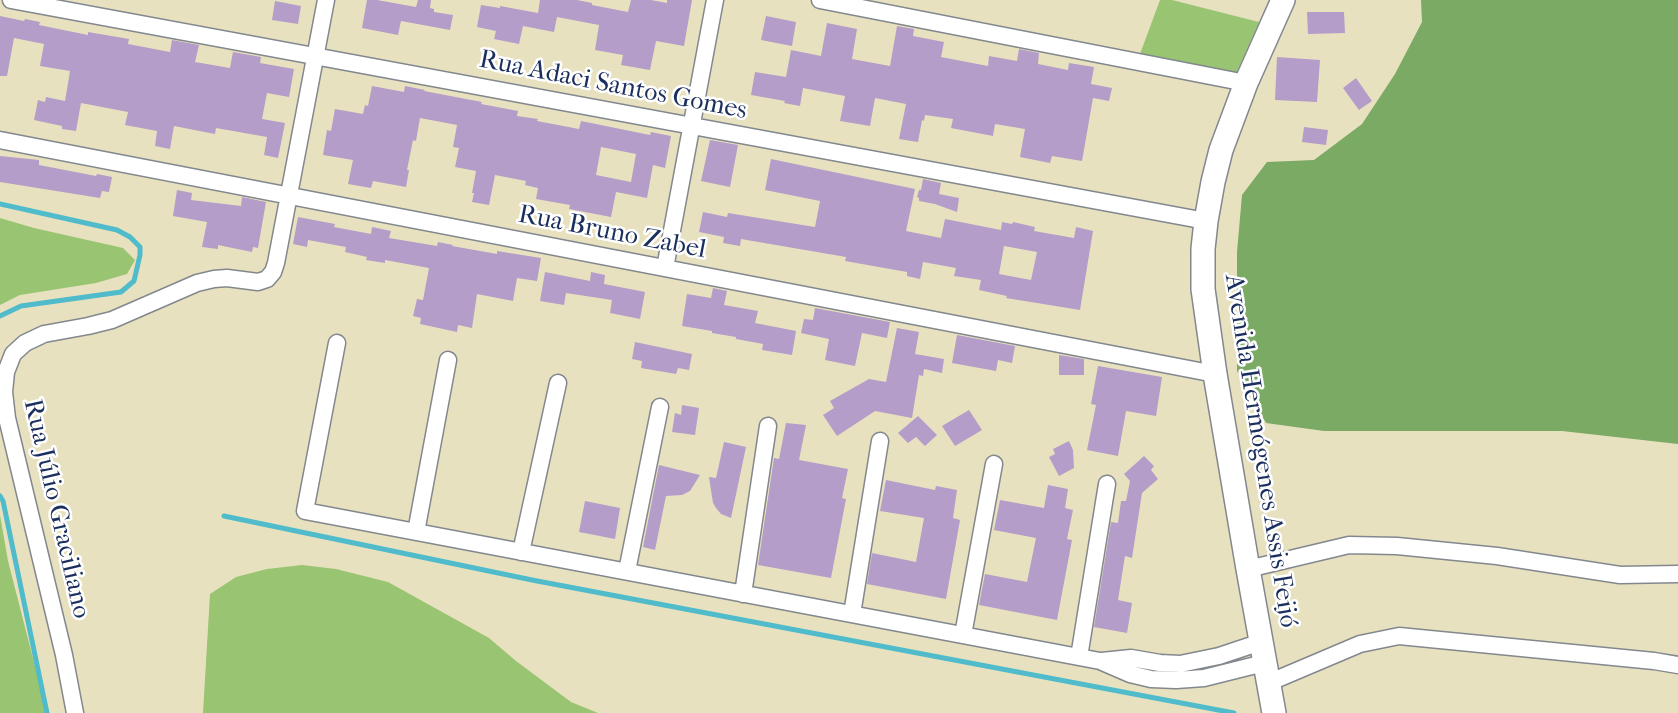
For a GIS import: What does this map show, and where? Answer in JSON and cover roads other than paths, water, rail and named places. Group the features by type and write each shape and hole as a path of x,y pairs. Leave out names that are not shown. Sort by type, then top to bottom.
{"main road":[{"name":"Avenida Hermógenes Assis Feijó","path":"1274,713 1215,374 1203,289 1203,249 1213,182 1221,150 1246,83 1283,0"}],"street":[{"name":"Rua Adaci Santos Gomes","path":"11,0 1206,221"},
{"path":"289,196 326,0"},
{"path":"665,268 715,0"},
{"path":"820,0 1246,83"},
{"name":"Rua Bruno Zabel","path":"0,140 1215,374"},
{"name":"Rua Júlio Graciliano","path":"75,713 64,655 6,418 6,372 13,354 24,343 44,334 112,320 197,283 227,278 258,282 267,279 274,272 289,196"},
{"path":"337,343 305,511 1100,661 1130,674 1151,679 1204,678 1264,662 1399,636 1654,660 1678,666"},
{"path":"416,532 448,360"},
{"path":"521,552 558,383"},
{"path":"627,571 660,407"},
{"path":"743,594 768,426"},
{"path":"852,614 880,441"},
{"path":"963,635 994,464"},
{"path":"1079,657 1107,484"},
{"path":"1248,569 1349,545 1396,546 1497,556 1620,575 1678,574"}],"waterway":[{"path":"0,204 117,230 140,247 134,281 121,292 21,306 0,316"},
{"path":"0,496 47,713"},
{"path":"224,516 532,580 1234,713"}]}
